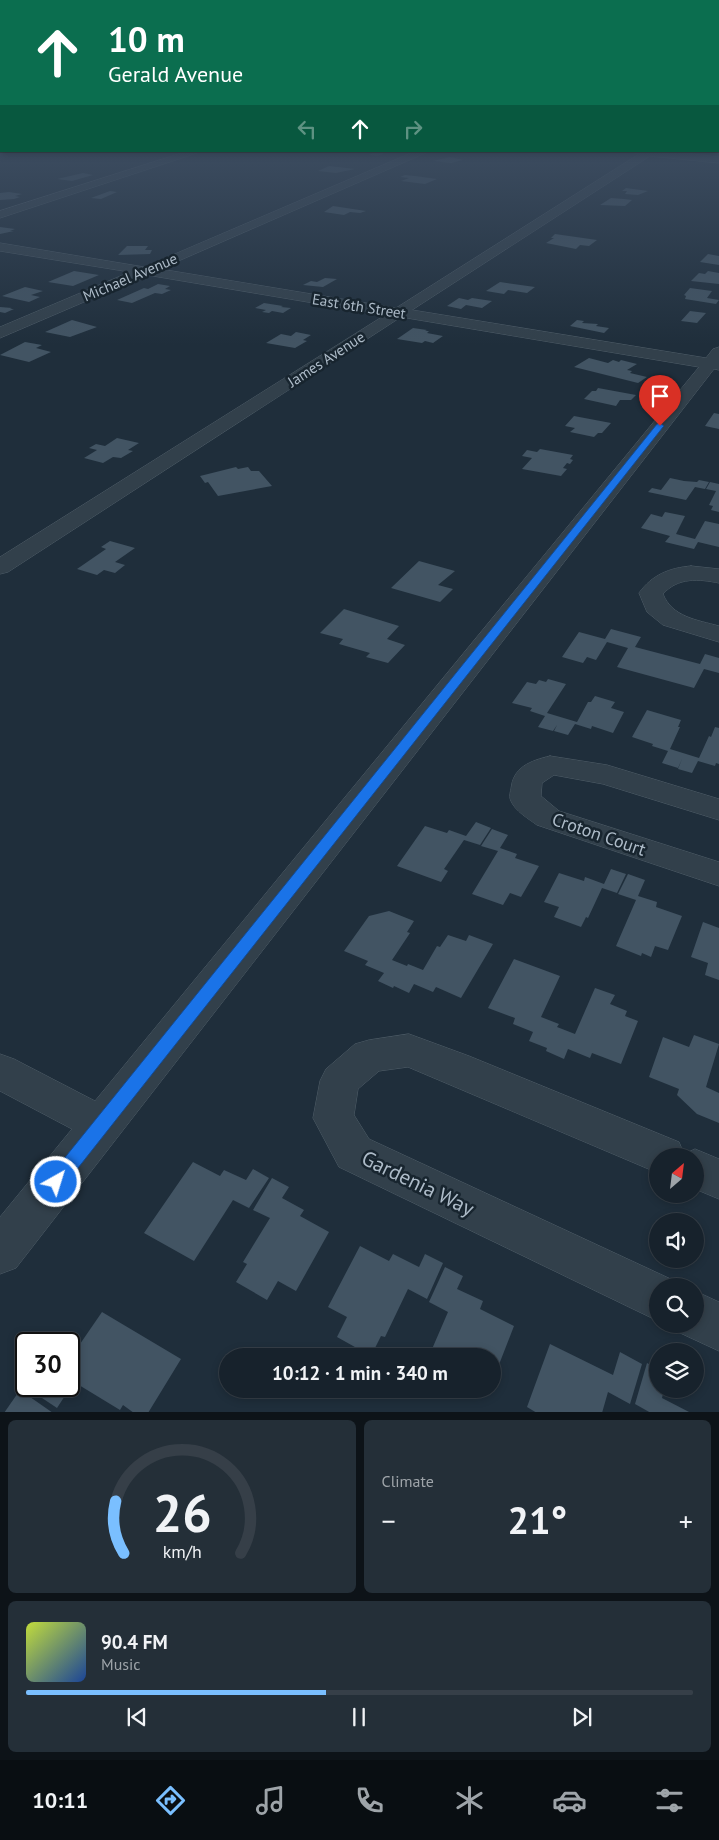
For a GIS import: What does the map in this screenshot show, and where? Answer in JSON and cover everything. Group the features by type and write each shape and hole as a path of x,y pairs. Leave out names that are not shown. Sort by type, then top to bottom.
{"street":[{"name":"Michael Avenue","path":"0,333 281,213"},
{"name":"James Avenue","path":"0,566 555,213"},
{"name":"East 6th Street","path":"0,247 398,313 716,360"},
{"path":"0,1252 716,360"},
{"path":"719,576 702,573 678,574 660,582 652,593 656,607 672,620 719,634"},
{"name":"Croton Court","path":"719,810 607,775 550,765 527,778 525,799 548,818 719,874"},
{"name":"Gardenia Way","path":"649,1150 409,1050 369,1056 340,1081 333,1118 354,1153 649,1294"},
{"path":"0,1071 102,1125"},
{"path":"704,1173 719,1179"},
{"path":"704,1320 719,1327"}],"building":[{"path":"330,213 348,213 344,215"},
{"path":"0,227 15,229 10,231 14,231 0,234"},
{"path":"555,234 597,240 589,246 580,245 576,249 546,243 554,238 551,238"},
{"path":"127,246 148,246 145,250 152,250 150,254 118,255"},
{"path":"708,254 719,256 719,265 700,262"},
{"path":"74,271 99,275 73,286 48,282"},
{"path":"708,271 719,273 719,284 691,281 699,273 705,274"},
{"path":"325,278 337,279 323,287 303,285 311,281 317,282"},
{"path":"500,282 535,287 527,293 508,290 504,294 486,291"},
{"path":"158,284 170,286 165,289 171,290 162,294 155,293 132,303 117,300 144,288 148,289"},
{"path":"25,287 43,291 31,295 40,297 29,302 2,296"},
{"path":"690,288 712,291 707,298 719,300 716,304 685,299 686,296 684,295"},
{"path":"459,298 492,301 482,308 466,305 461,309 447,306"},
{"path":"264,303 291,308 283,313 272,311 269,313 262,312 266,310 255,308"},
{"path":"0,307 14,309 5,313 0,312"},
{"path":"690,311 706,313 697,323 681,321"},
{"path":"72,320 97,327 70,337 45,332"},
{"path":"577,320 584,321 582,323 598,324 596,326 609,328 604,333 570,326"},
{"path":"413,328 427,330 425,331 429,331 427,333 443,336 433,343 397,339"},
{"path":"296,332 311,335 303,340 307,341 295,348 266,343 281,334 291,336"},
{"path":"25,342 42,345 36,348 51,352 29,362 0,355"},
{"path":"589,358 608,363 613,360 619,362 621,360 637,364 627,370 632,371 630,373 647,377 638,383 574,367"},
{"path":"598,388 636,395 631,400 620,400 616,406 584,399"},
{"path":"714,413 719,414 719,429 705,426"},
{"path":"574,416 611,423 602,433 598,433 594,437 570,432 575,428 565,426"},
{"path":"117,438 139,443 128,450 133,451 121,458 113,457 103,463 84,458 97,450 89,448 96,444 105,446"},
{"path":"540,449 573,455 570,459 573,460 563,468 567,469 561,476 522,469 532,458 522,456 527,450 537,452"},
{"path":"236,467 238,469 248,467 251,471 259,471 272,486 218,496 208,482 205,483 200,476"},
{"path":"670,478 684,481 697,482 699,480 709,482 705,489 695,487 686,500 648,492 652,488 661,490"},
{"path":"710,482 719,484 719,512 711,510 713,506 709,505 716,491 706,489"},
{"path":"665,512 685,516 676,534 695,539 705,521 719,524 719,547 698,542 694,549 665,542 670,536 641,528 651,514 662,517"},
{"path":"110,541 135,548 115,562 125,565 115,573 104,570 97,575 77,569 106,549 101,547"},
{"path":"419,561 455,571 438,585 453,589 440,602 391,588"},
{"path":"344,609 399,626 387,639 405,645 388,663 366,657 370,653 339,644 343,639 320,633"},
{"path":"611,629 641,637 635,647 700,664 705,654 719,658 719,673 704,669 694,688 617,667 628,648 607,642 596,660 587,657 583,663 562,657 579,632 605,639"},
{"path":"548,679 566,684 547,713 577,722 588,702 591,702 595,696 615,702 611,708 624,712 613,733 592,726 591,729 575,724 568,735 554,731 557,725 553,731 538,727 545,716 530,711 532,708 512,703 527,682 536,684 539,680 546,682"},
{"path":"647,710 681,720 678,727 680,727 670,749 699,758 715,727 719,728 719,764 716,763 715,766 698,761 692,773 678,769 682,759 678,768 662,763 668,751 632,737"},
{"path":"476,822 491,828 480,845 464,840 444,869 448,871 441,882 397,866 425,826 447,833 449,830 466,836"},
{"path":"492,829 508,835 500,848 517,854 515,858 539,866 521,897 510,893 503,905 472,894 498,851 481,846"},
{"path":"611,869 626,874 617,893 602,888 588,918 586,917 581,927 554,917 559,907 544,902 559,873 584,881 585,877 604,884"},
{"path":"628,874 645,880 638,896 657,902 656,907 682,916 668,950 655,946 651,957 642,953 641,956 616,946 636,900 618,894"},
{"path":"389,911 414,921 407,932 410,933 392,960 407,966 408,964 423,970 437,946 440,947 448,935 466,941 469,935 493,944 461,998 436,987 433,992 414,984 409,993 394,986 393,988 378,981 384,973 365,965 368,961 344,951 369,916"},
{"path":"703,922 719,928 719,980 705,975 708,963 691,957"},
{"path":"514,959 560,976 541,1017 559,1024 557,1027 575,1034 595,988 615,995 610,1004 627,1011 625,1016 638,1021 621,1064 592,1053 590,1058 568,1049 564,1059 546,1051 547,1048 529,1041 533,1032 513,1024 515,1018 488,1008"},
{"path":"694,1035 719,1044 706,1087 719,1093 719,1123 697,1114 677,1095 679,1089 649,1077 663,1037 689,1047"},
{"path":"193,1162 220,1176 224,1170 246,1180 253,1169 269,1178 249,1208 233,1200 194,1261 144,1233"},
{"path":"272,1178 289,1187 282,1198 304,1210 300,1216 329,1232 296,1291 278,1281 267,1300 236,1282 247,1264 243,1262 270,1218 253,1210"},
{"path":"360,1246 389,1261 393,1254 419,1267 425,1254 443,1263 427,1299 408,1289 385,1337 381,1336 375,1348 357,1348 337,1337 347,1317 328,1307"},
{"path":"445,1267 463,1276 457,1289 483,1301 480,1309 514,1326 501,1359 501,1348 432,1348 448,1312 429,1302"},
{"path":"102,1312 181,1359 149,1412 133,1412 123,1405 120,1410 80,1386 80,1344"},
{"path":"550,1344 613,1375 620,1352 642,1364 630,1404 608,1392 602,1412 535,1412 527,1407"},
{"path":"647,1363 649,1364 649,1398 662,1398 689,1412 649,1412 635,1404"},
{"path":"15,1397 30,1397 52,1412 5,1412"},
{"path":"40,1397 64,1397 57,1408"}],"route":[{"path":"56,1182 660,426"}]}
